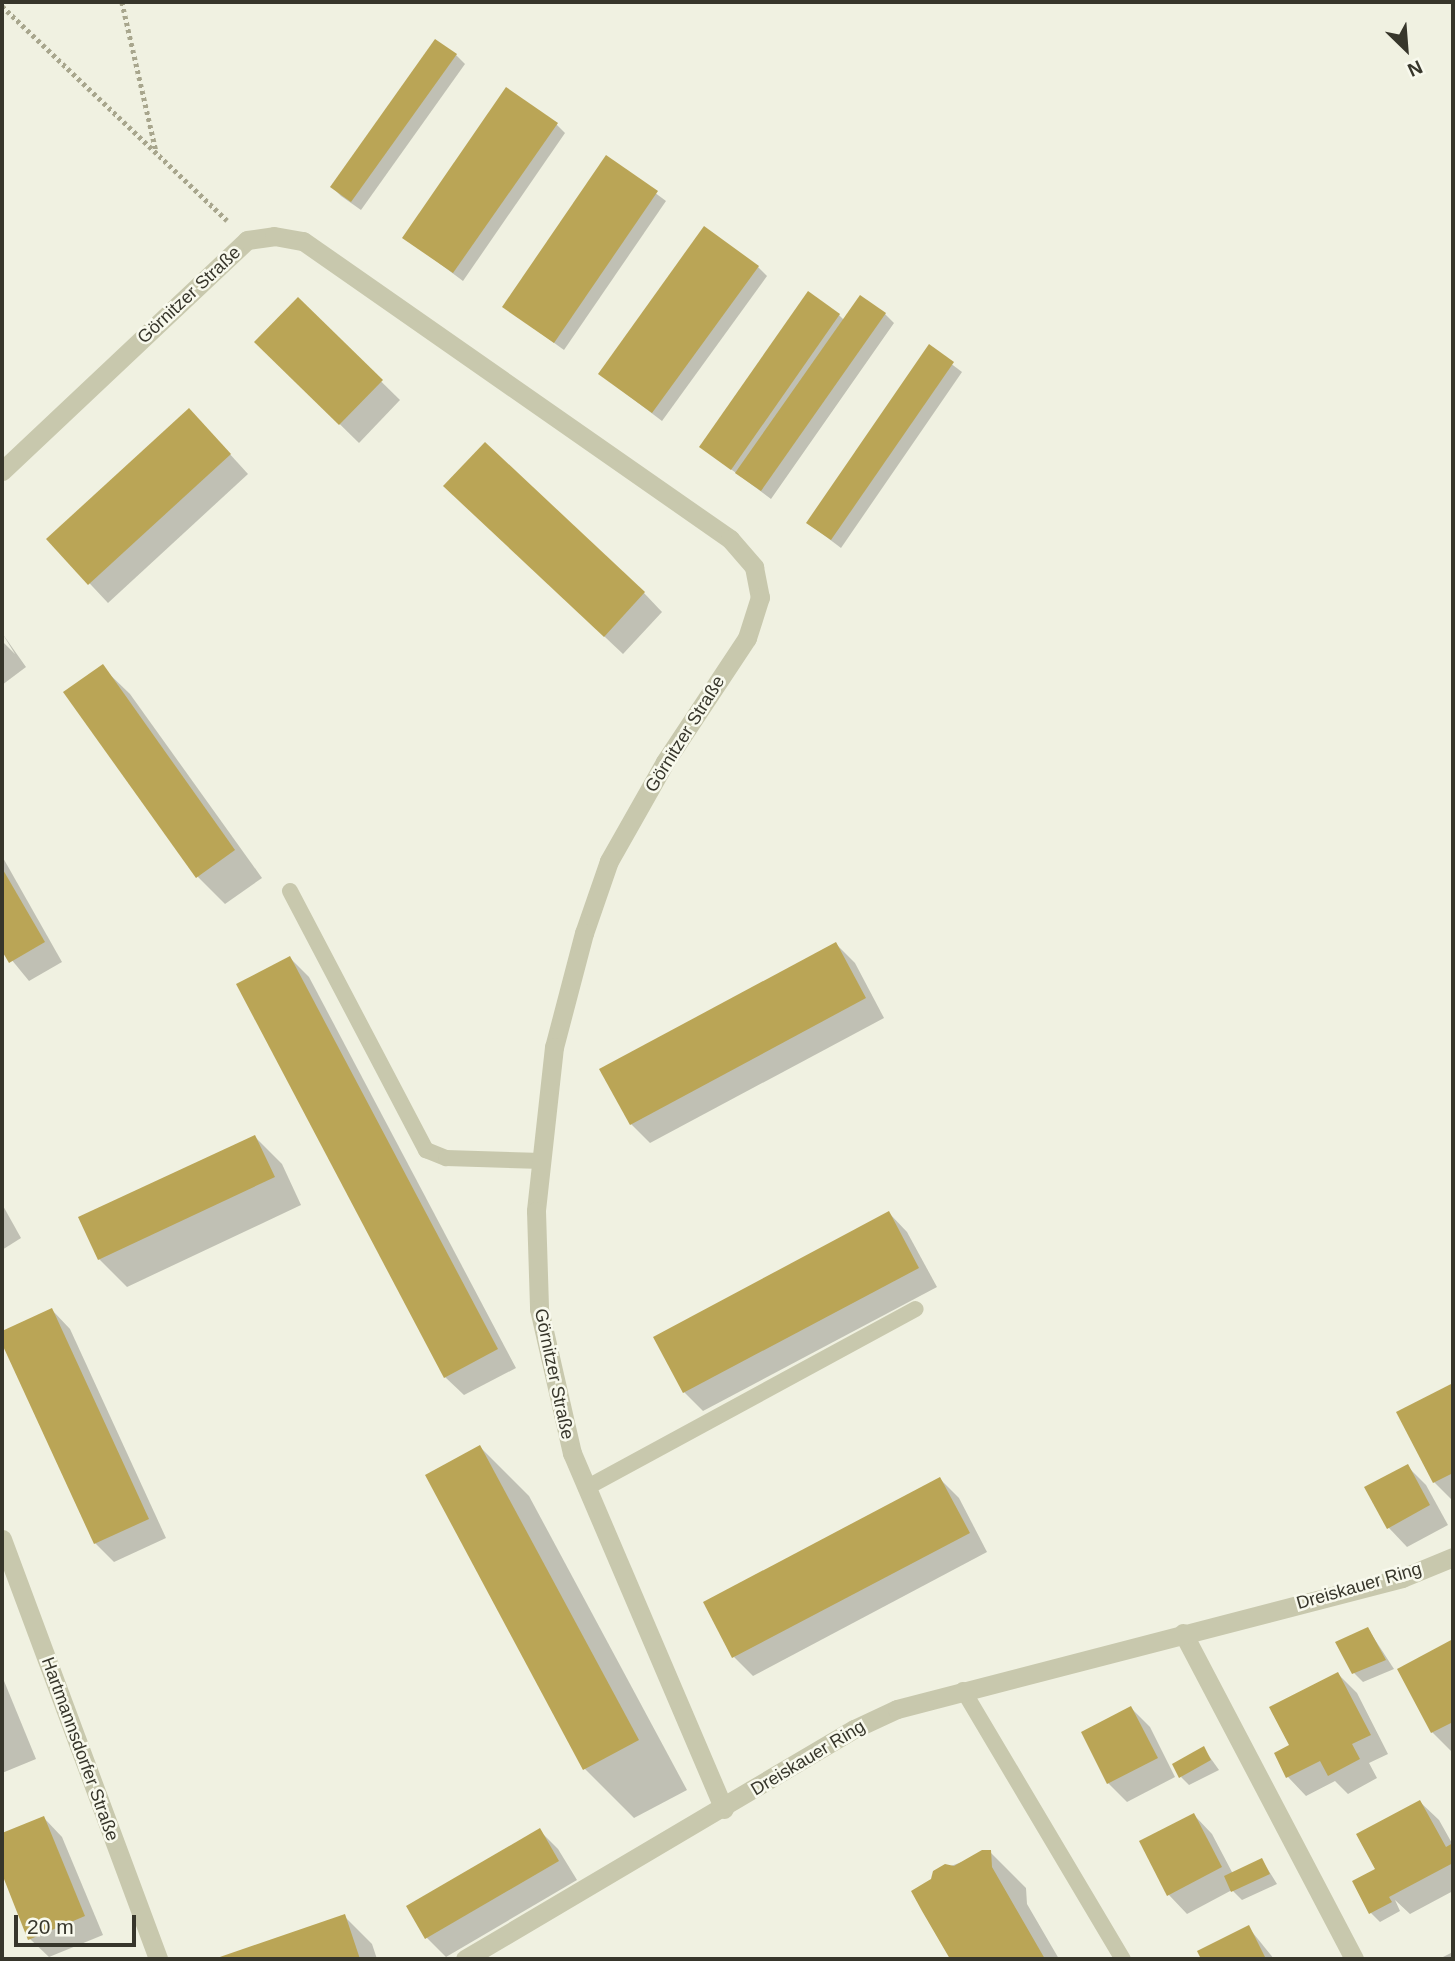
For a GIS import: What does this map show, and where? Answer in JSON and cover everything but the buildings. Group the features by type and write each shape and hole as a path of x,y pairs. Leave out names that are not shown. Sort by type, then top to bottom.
{"street":[{"name":"Görnitzer Straße","path":"2,471 247,240 274,236 303,241 730,539 754,567 761,597 747,638 665,762 615,850 583,933 554,1047 536,1211 539,1309 572,1453 724,1808"},
{"name":"Hartmannsdorfer Straße","path":"2,1539 158,1959"},
{"name":"Dreiskauer Ring","path":"465,1959 855,1729 897,1709 1402,1578 1453,1557"},
{"path":"1183,1633 1354,1959"}],"lane":[{"path":"290,891 426,1150 446,1158 541,1161"},
{"path":"586,1488 916,1309"},
{"path":"963,1690 1123,1959"}],"path":[{"path":"122,2 156,150"},
{"path":"2,6 156,150 247,240"}]}
